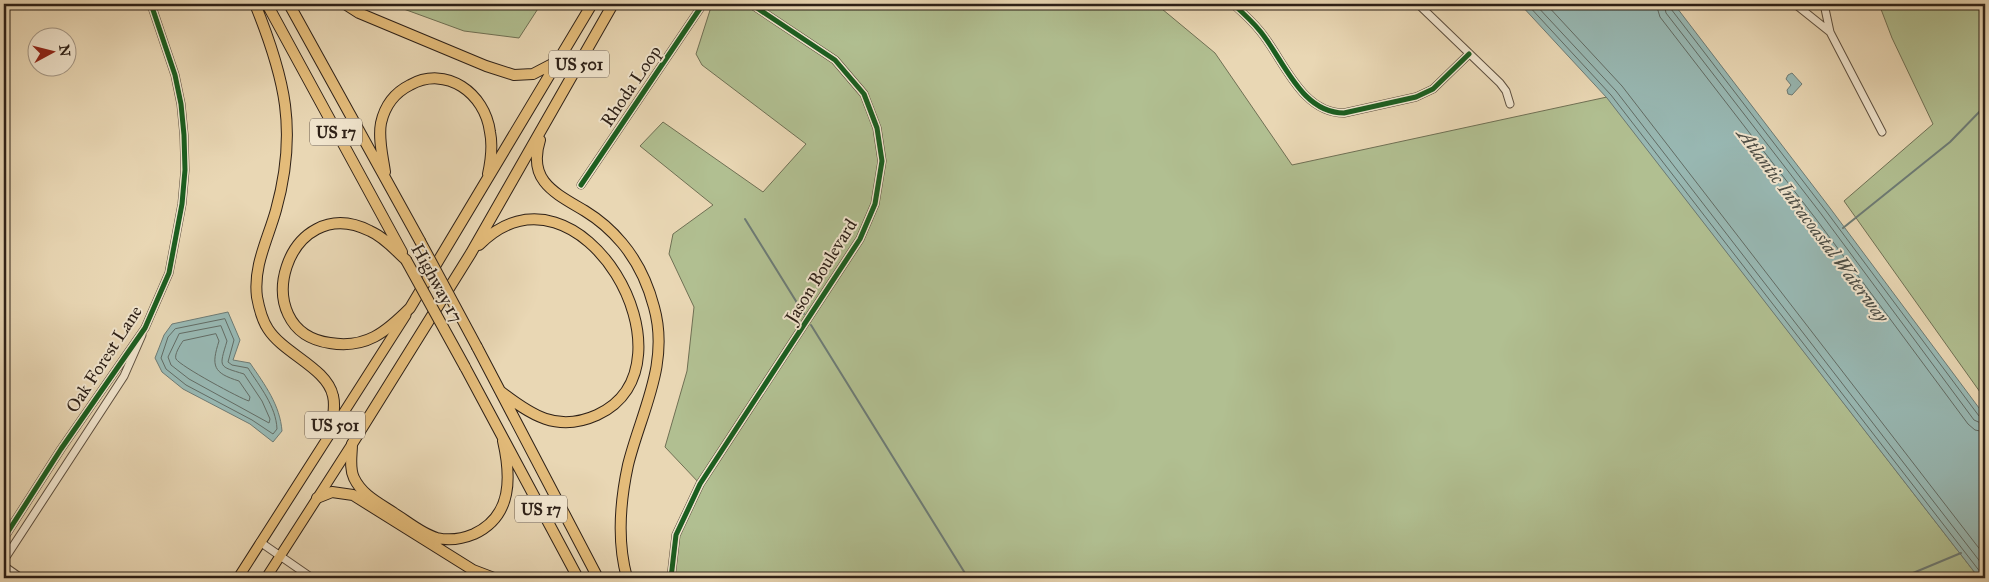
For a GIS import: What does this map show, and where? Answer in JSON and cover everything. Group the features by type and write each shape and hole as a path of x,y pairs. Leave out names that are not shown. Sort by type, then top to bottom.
{"highway":[{"path":"255,4 280,71 288,123 286,167 276,211 255,282 261,316 268,330 285,348 323,378 330,386 334,411 330,434"},
{"name":"Highway 17","path":"267,4 578,578"},
{"name":"Highway 17","path":"289,4 420,241 598,578"},
{"path":"345,4 359,13 486,66 514,75 534,74 559,60"},
{"name":"US 501","path":"352,444 471,253 612,4"},
{"name":"US 501","path":"410,308 559,60 589,6"},
{"path":"386,178 380,138 381,124 386,109 392,98 403,88 420,79 436,77 452,81 466,88 478,100 486,114 492,145 486,183"},
{"path":"545,124 536,152 537,171 547,186 587,212 622,243 641,271 649,288 660,332 656,377 628,464 621,510 621,544 627,578"},
{"path":"471,253 488,236 504,226 526,220 542,220 578,233 594,246 621,281 628,296 637,330 637,362 632,380 627,390 607,411 570,423 550,422 524,409 500,391"},
{"path":"406,260 381,238 365,229 345,225 321,228 302,240 288,260 284,274 284,300 298,327 321,342 338,345 362,343 386,332 410,308"},
{"path":"352,444 353,476 364,493 436,538 449,540 462,539 477,533 487,526 502,510 508,481 508,465 503,441"},
{"path":"317,498 332,492 353,495 473,570 494,578"}],"main road":[{"name":"US 501","path":"238,578 410,308"},
{"name":"US 501","path":"266,578 352,444"}],"street":[{"name":"Oak Forest Lane","path":"4,560 124,376 169,273 176,243 185,170 179,94 168,51 151,4"},
{"name":"Rhoda Loop","path":"581,185 704,4"},
{"name":"Jason Boulevard","path":"670,578 676,535 700,484 860,239 875,204 882,161 877,128 864,94 835,60 751,4"},
{"path":"1233,4 1260,30 1304,94 1323,110 1334,113 1344,113 1416,98 1433,89 1469,54"},
{"path":"1418,4 1500,83 1506,91 1510,104"},
{"path":"1795,4 1830,32"},
{"path":"1824,4 1830,32 1882,132"},
{"name":"Oak Forest Lane","path":"4,538 61,449 145,328"},
{"path":"260,542 312,578"},
{"path":"4,566 21,578"}],"green space":[{"path":"390,4 541,4 519,38 464,31"},
{"path":"712,4 1156,4 1215,53 1292,165 1607,97 1979,578 671,578 676,535 700,484 665,447 687,371 694,307 669,254 673,234 713,205 640,146 663,122 763,192 806,144 702,65 696,54"},
{"path":"1879,4 1985,4 1985,399 1844,201 1933,124 1892,38"}],"water":[{"name":"Atlantic Intracoastal Waterway","path":"1520,4 1674,4 1830,208 1985,416 1985,578 1979,578 1607,98"},
{"path":"1792,73 1802,84 1792,95 1788,94 1787,90 1791,85 1786,79"},
{"path":"228,312 240,340 233,360 250,363 271,396 278,412 282,431 273,442 250,424 183,389 162,372 155,358 164,335 172,324"}],"waterway":[{"path":"1843,228 1950,142 1985,106"},
{"path":"745,219 804,314"},
{"path":"811,325 968,578"},
{"path":"1901,578 1961,553"}],"cycle path":[{"path":"4,538 61,449 145,328 169,273 182,204 185,170 184,135 181,104 175,75 151,4"},
{"path":"581,185 703,4"},
{"path":"671,578 676,535 700,484 860,239 875,204 882,161 877,128 864,94 835,60 751,4"},
{"path":"1233,4 1260,31 1305,95 1329,111 1344,113 1416,97 1433,89 1469,54"}]}
